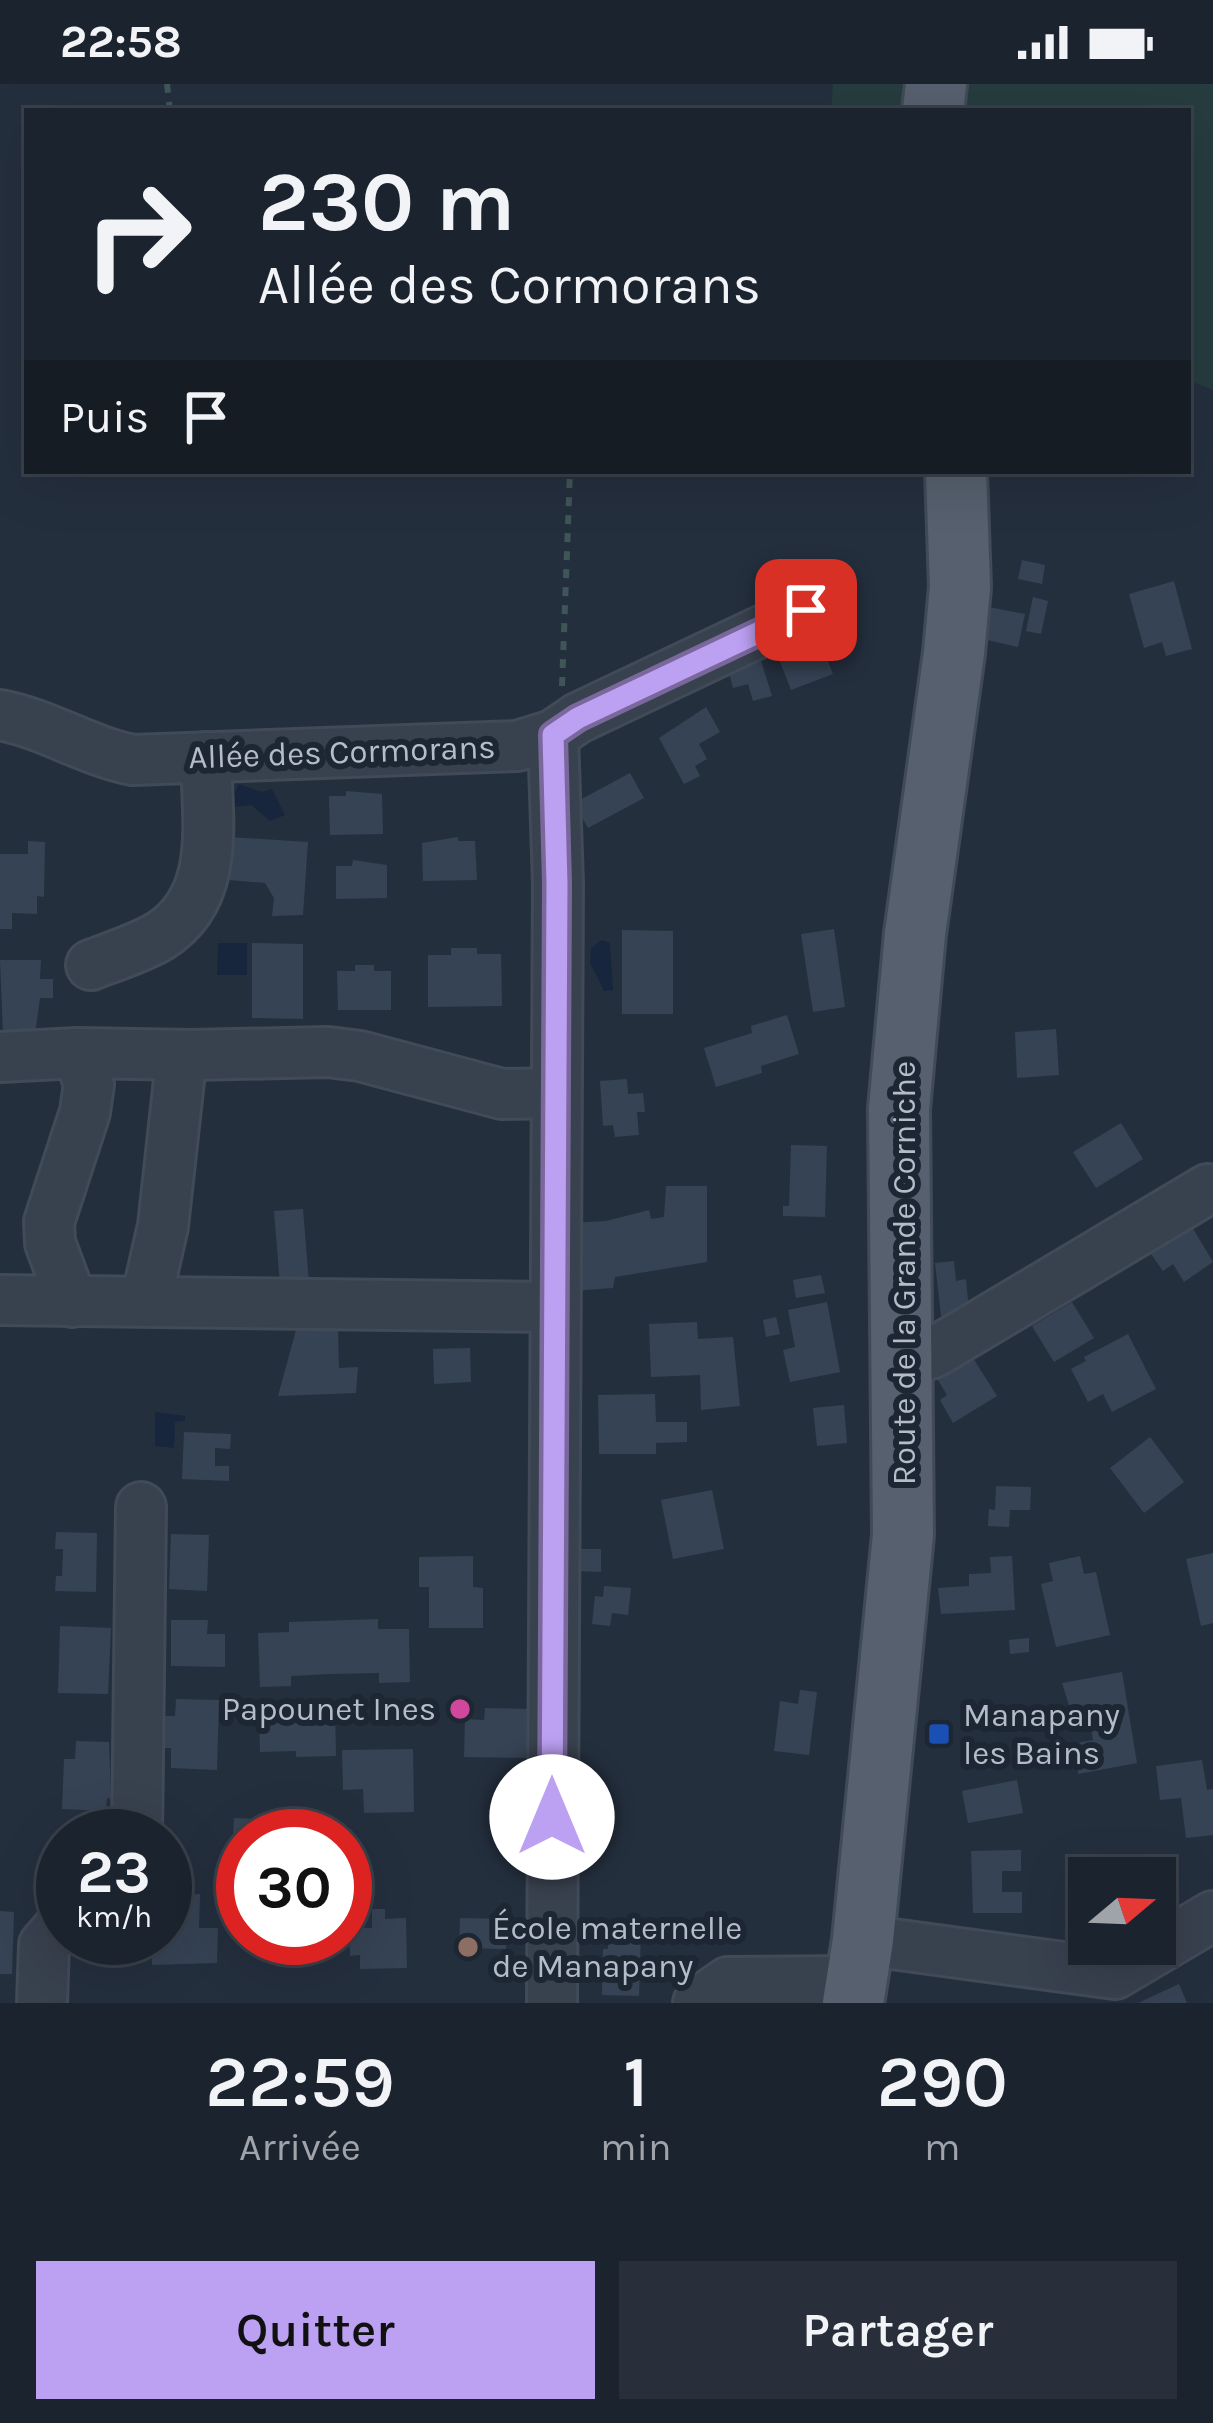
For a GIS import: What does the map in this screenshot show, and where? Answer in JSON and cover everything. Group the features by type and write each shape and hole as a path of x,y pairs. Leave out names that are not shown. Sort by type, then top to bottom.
{"main road":[{"name":"Route de la Grande Corniche","path":"857,1975 904,1535 899,1109 915,934 960,587 956,474"}],"street":[{"name":"Allée des Cormorans","path":"0,715 27,720 106,755 133,760 517,746 806,610"},
{"path":"552,2003 559,730"},
{"path":"92,965 156,938 193,908 202,890 208,836 206,758"},
{"path":"0,1057 78,1052 328,1052 360,1056 502,1094 554,1093"},
{"path":"72,1302 56,1264 49,1222 85,1112 88,1084 78,1052"},
{"path":"146,1300 163,1226 180,1071 192,1055"},
{"path":"899,1364 933,1353 1208,1189"},
{"path":"0,1300 554,1306"},
{"path":"137,1809 141,1507"},
{"path":"698,2003 728,1982 857,1975 1114,1974 1213,1916"},
{"path":"43,2003 44,1965"}],"path":[{"path":"559,730 570,474"}],"green space":[{"path":"833,84 1213,84 1213,390 1191,381 1191,108 831,108"}],"water":[{"path":"239,784 262,792 272,789 285,815 270,821 251,805 234,807 230,801"},
{"path":"602,940 610,943 613,990 604,991 590,963 591,948"},
{"path":"218,943 247,943 247,975 217,975"},
{"path":"155,1412 185,1416 185,1421 175,1422 174,1448 155,1446"}],"building":[{"path":"1022,560 1045,565 1042,584 1018,579"},
{"path":"1174,581 1192,649 1166,656 1162,642 1144,648 1129,594"},
{"path":"1033,597 1048,601 1041,634 1026,631"},
{"path":"989,607 1025,614 1018,647 983,639"},
{"path":"817,633 833,674 791,690 775,649"},
{"path":"758,651 772,696 753,701 748,684 733,688 729,673 741,670 737,657"},
{"path":"706,707 720,732 699,744 707,759 695,766 700,776 684,784 659,738"},
{"path":"630,773 644,798 588,828 574,803"},
{"path":"346,791 382,794 383,834 330,835 329,796 346,796"},
{"path":"229,837 308,842 303,915 272,916 274,898 265,883 228,880"},
{"path":"458,837 458,841 475,841 477,880 423,881 422,843"},
{"path":"28,841 45,842 44,897 37,896 37,914 12,913 12,929 0,929 0,854 28,854"},
{"path":"353,860 387,865 387,898 336,899 336,866 352,866"},
{"path":"834,929 845,1007 813,1012 801,934"},
{"path":"622,930 673,931 673,1014 622,1014"},
{"path":"252,943 303,944 303,1019 252,1018"},
{"path":"451,948 501,954 502,1006 428,1007 428,955 451,955"},
{"path":"0,960 41,960 40,979 53,979 53,998 40,998 35,1034 3,1034"},
{"path":"355,965 391,971 391,1010 338,1010 337,971 355,971"},
{"path":"787,1015 799,1054 761,1066 762,1073 716,1087 704,1048 752,1033 751,1026"},
{"path":"1056,1029 1059,1075 1017,1078 1015,1032"},
{"path":"627,1079 628,1094 643,1093 645,1112 637,1112 639,1135 615,1137 613,1125 603,1126 600,1081"},
{"path":"1121,1123 1143,1159 1096,1188 1073,1152"},
{"path":"791,1145 827,1146 825,1217 783,1216 783,1206 789,1206"},
{"path":"666,1186 707,1186 707,1262 615,1277 613,1288 572,1291 567,1223 606,1221 649,1210 651,1219 664,1217"},
{"path":"303,1209 309,1283 280,1285 274,1211"},
{"path":"1192,1227 1213,1262 1184,1282 1173,1264 1163,1271 1151,1254"},
{"path":"954,1261 956,1281 966,1279 970,1321 942,1324 935,1263"},
{"path":"821,1275 825,1293 796,1298 793,1280"},
{"path":"827,1302 840,1372 790,1382 783,1350 795,1347 788,1310"},
{"path":"1072,1302 1094,1338 1054,1362 1032,1326"},
{"path":"776,1317 780,1334 766,1337 763,1320"},
{"path":"697,1322 698,1339 733,1337 740,1406 701,1410 700,1375 651,1377 649,1324"},
{"path":"338,1328 339,1368 358,1367 356,1393 278,1396 296,1330"},
{"path":"1128,1334 1156,1389 1112,1412 1103,1394 1088,1402 1071,1369"},
{"path":"470,1348 471,1382 434,1384 433,1349"},
{"path":"971,1355 997,1396 953,1423 940,1400 947,1395 936,1377"},
{"path":"655,1394 656,1422 687,1422 687,1442 656,1443 656,1454 599,1454 598,1395"},
{"path":"844,1405 847,1443 817,1446 813,1408"},
{"path":"184,1432 231,1434 230,1449 215,1448 215,1466 229,1466 229,1481 182,1479"},
{"path":"1150,1437 1184,1482 1144,1513 1110,1468"},
{"path":"996,1486 1031,1487 1030,1510 1010,1510 1009,1527 988,1526 989,1509 995,1510"},
{"path":"712,1490 724,1549 673,1559 661,1500"},
{"path":"56,1532 97,1533 96,1592 55,1591 56,1576 62,1576 63,1549 55,1549"},
{"path":"171,1534 209,1535 207,1591 169,1589"},
{"path":"576,1549 601,1549 601,1572 576,1571"},
{"path":"1213,1553 1213,1623 1201,1626 1186,1559"},
{"path":"473,1556 473,1587 483,1588 483,1628 429,1628 429,1587 419,1587 419,1557"},
{"path":"1012,1556 1015,1610 941,1614 938,1588 969,1586 969,1574 991,1573 990,1557"},
{"path":"1080,1556 1084,1574 1096,1572 1110,1635 1056,1647 1041,1584 1053,1581 1049,1563"},
{"path":"604,1586 631,1588 628,1615 612,1613 610,1626 592,1624 595,1596 603,1597"},
{"path":"378,1619 378,1629 409,1629 410,1682 379,1683 379,1673 331,1674 291,1676 291,1686 260,1687 258,1633 289,1632 289,1622"},
{"path":"171,1620 208,1620 207,1634 225,1634 225,1667 171,1666"},
{"path":"60,1626 111,1628 108,1694 58,1693"},
{"path":"1029,1638 1029,1652 1010,1654 1009,1640"},
{"path":"1122,1672 1137,1763 1078,1774 1077,1743 1093,1740 1088,1712 1072,1715 1062,1683"},
{"path":"800,1690 817,1692 809,1755 774,1751 780,1701 798,1704"},
{"path":"176,1699 219,1700 217,1770 171,1768 171,1748 161,1748 162,1716 175,1716"},
{"path":"290,1706 335,1706 336,1756 260,1752 259,1712 290,1711"},
{"path":"485,1708 528,1709 527,1758 464,1757 465,1719 484,1720"},
{"path":"76,1741 109,1742 111,1799 107,1798 106,1809 62,1809 64,1759 75,1759"},
{"path":"413,1749 414,1812 364,1809 363,1789 343,1790 342,1750"},
{"path":"1202,1760 1207,1790 1213,1789 1213,1835 1186,1838 1181,1798 1160,1800 1156,1766"},
{"path":"1017,1780 1023,1813 968,1823 962,1791"},
{"path":"1021,1850 1021,1871 1002,1871 1002,1892 1022,1892 1022,1913 973,1913 971,1851"},
{"path":"200,1894 199,1928 216,1928 216,1963 192,1964 192,1895"},
{"path":"372,1909 385,1909 385,1919 406,1918 407,1968 360,1969 360,1965 372,1965"},
{"path":"0,1911 14,1912 12,1974 0,1974"},
{"path":"460,1918 507,1919 506,1949 459,1948"},
{"path":"608,1932 641,1933 639,1996 602,1995"},
{"path":"1179,1984 1187,2003 1138,2003"}],"place":[{"name":"Papounet Ines","path":"460,1709"},
{"name":"Manapany les Bains","path":"939,1734"},
{"name":"École maternelle de Manapany","path":"468,1947"}],"route":[{"path":"552,1817 557,884 553,735 578,718 806,610"}]}
